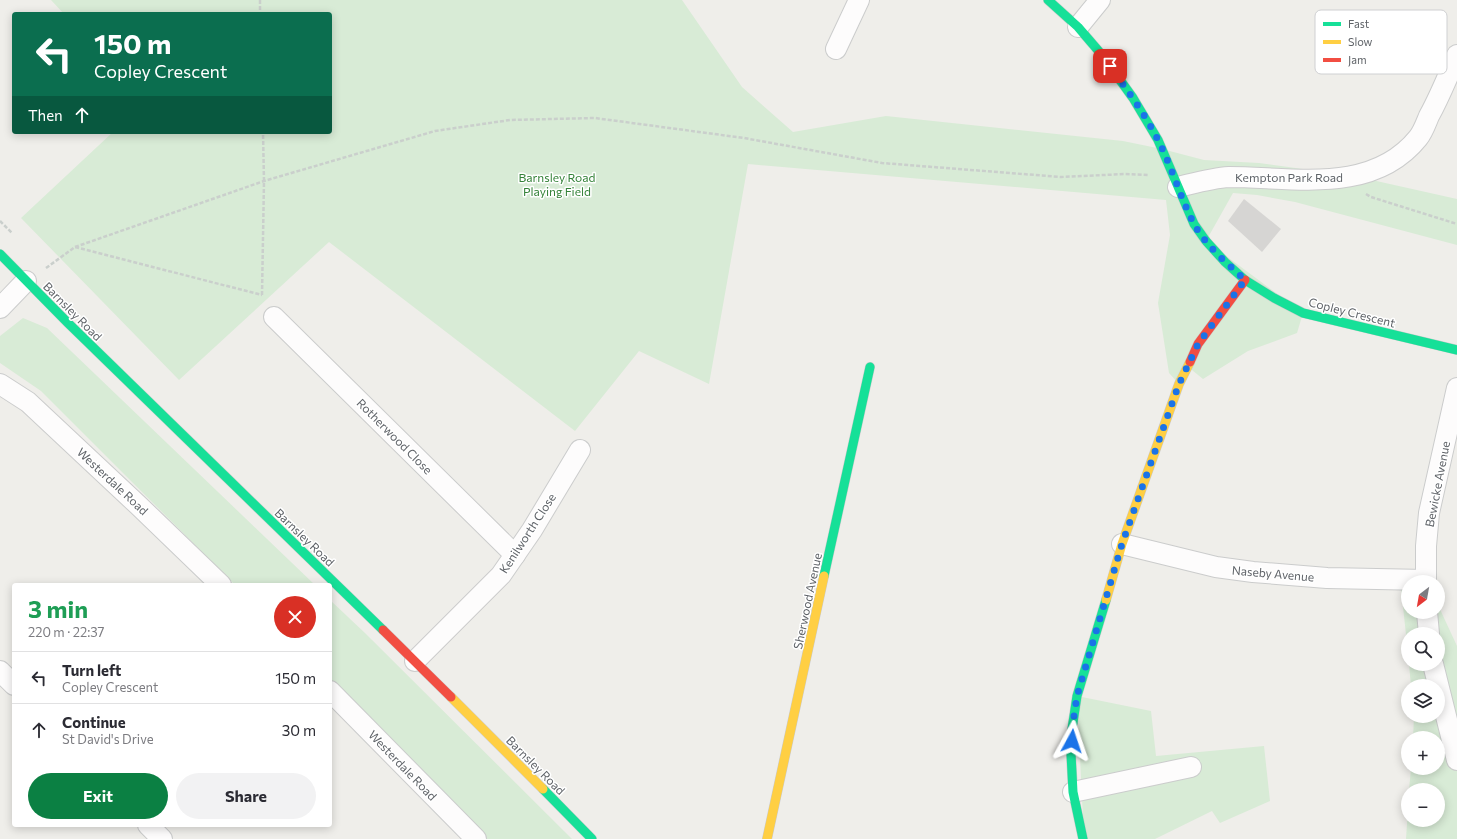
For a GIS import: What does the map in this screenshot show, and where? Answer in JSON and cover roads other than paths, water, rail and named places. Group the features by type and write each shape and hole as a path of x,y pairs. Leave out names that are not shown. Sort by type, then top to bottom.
{"main road":[{"name":"Copley Crescent","path":"1048,0 1078,27 1102,55 1133,98 1158,140 1194,224 1206,241 1225,262 1245,280 1274,298 1303,313 1457,350"},
{"name":"Barnsley Road","path":"0,254 415,661 592,839"},
{"path":"1083,839 1074,792 1071,754 1072,729 1077,696 1122,544 1184,372 1198,344 1245,280"},
{"name":"Sherwood Avenue","path":"767,839 870,367"}],"street":[{"path":"836,49 858,0"},
{"path":"1078,27 1100,0"},
{"name":"Kempton Park Road","path":"1176,181 1227,177 1308,180 1340,179 1381,168 1402,154 1419,137 1449,95 1457,55"},
{"path":"0,308 26,281"},
{"name":"Rotherwood Close","path":"274,317 515,555"},
{"name":"Westerdale Road","path":"0,384 28,402 219,583"},
{"name":"Bewicke Avenue","path":"1426,575 1426,546 1430,513 1457,388"},
{"name":"Kenilworth Close","path":"415,661 501,575 580,450"},
{"name":"Naseby Avenue","path":"1122,544 1216,567 1253,572 1327,578 1401,580"},
{"path":"1435,671 1457,760"},
{"name":"Westerdale Road","path":"332,693 476,839"},
{"path":"1074,792 1191,767"},
{"path":"150,827 162,839"}],"park label":[{"name":"Barnsley Road Playing Field","path":"557,184"}]}
